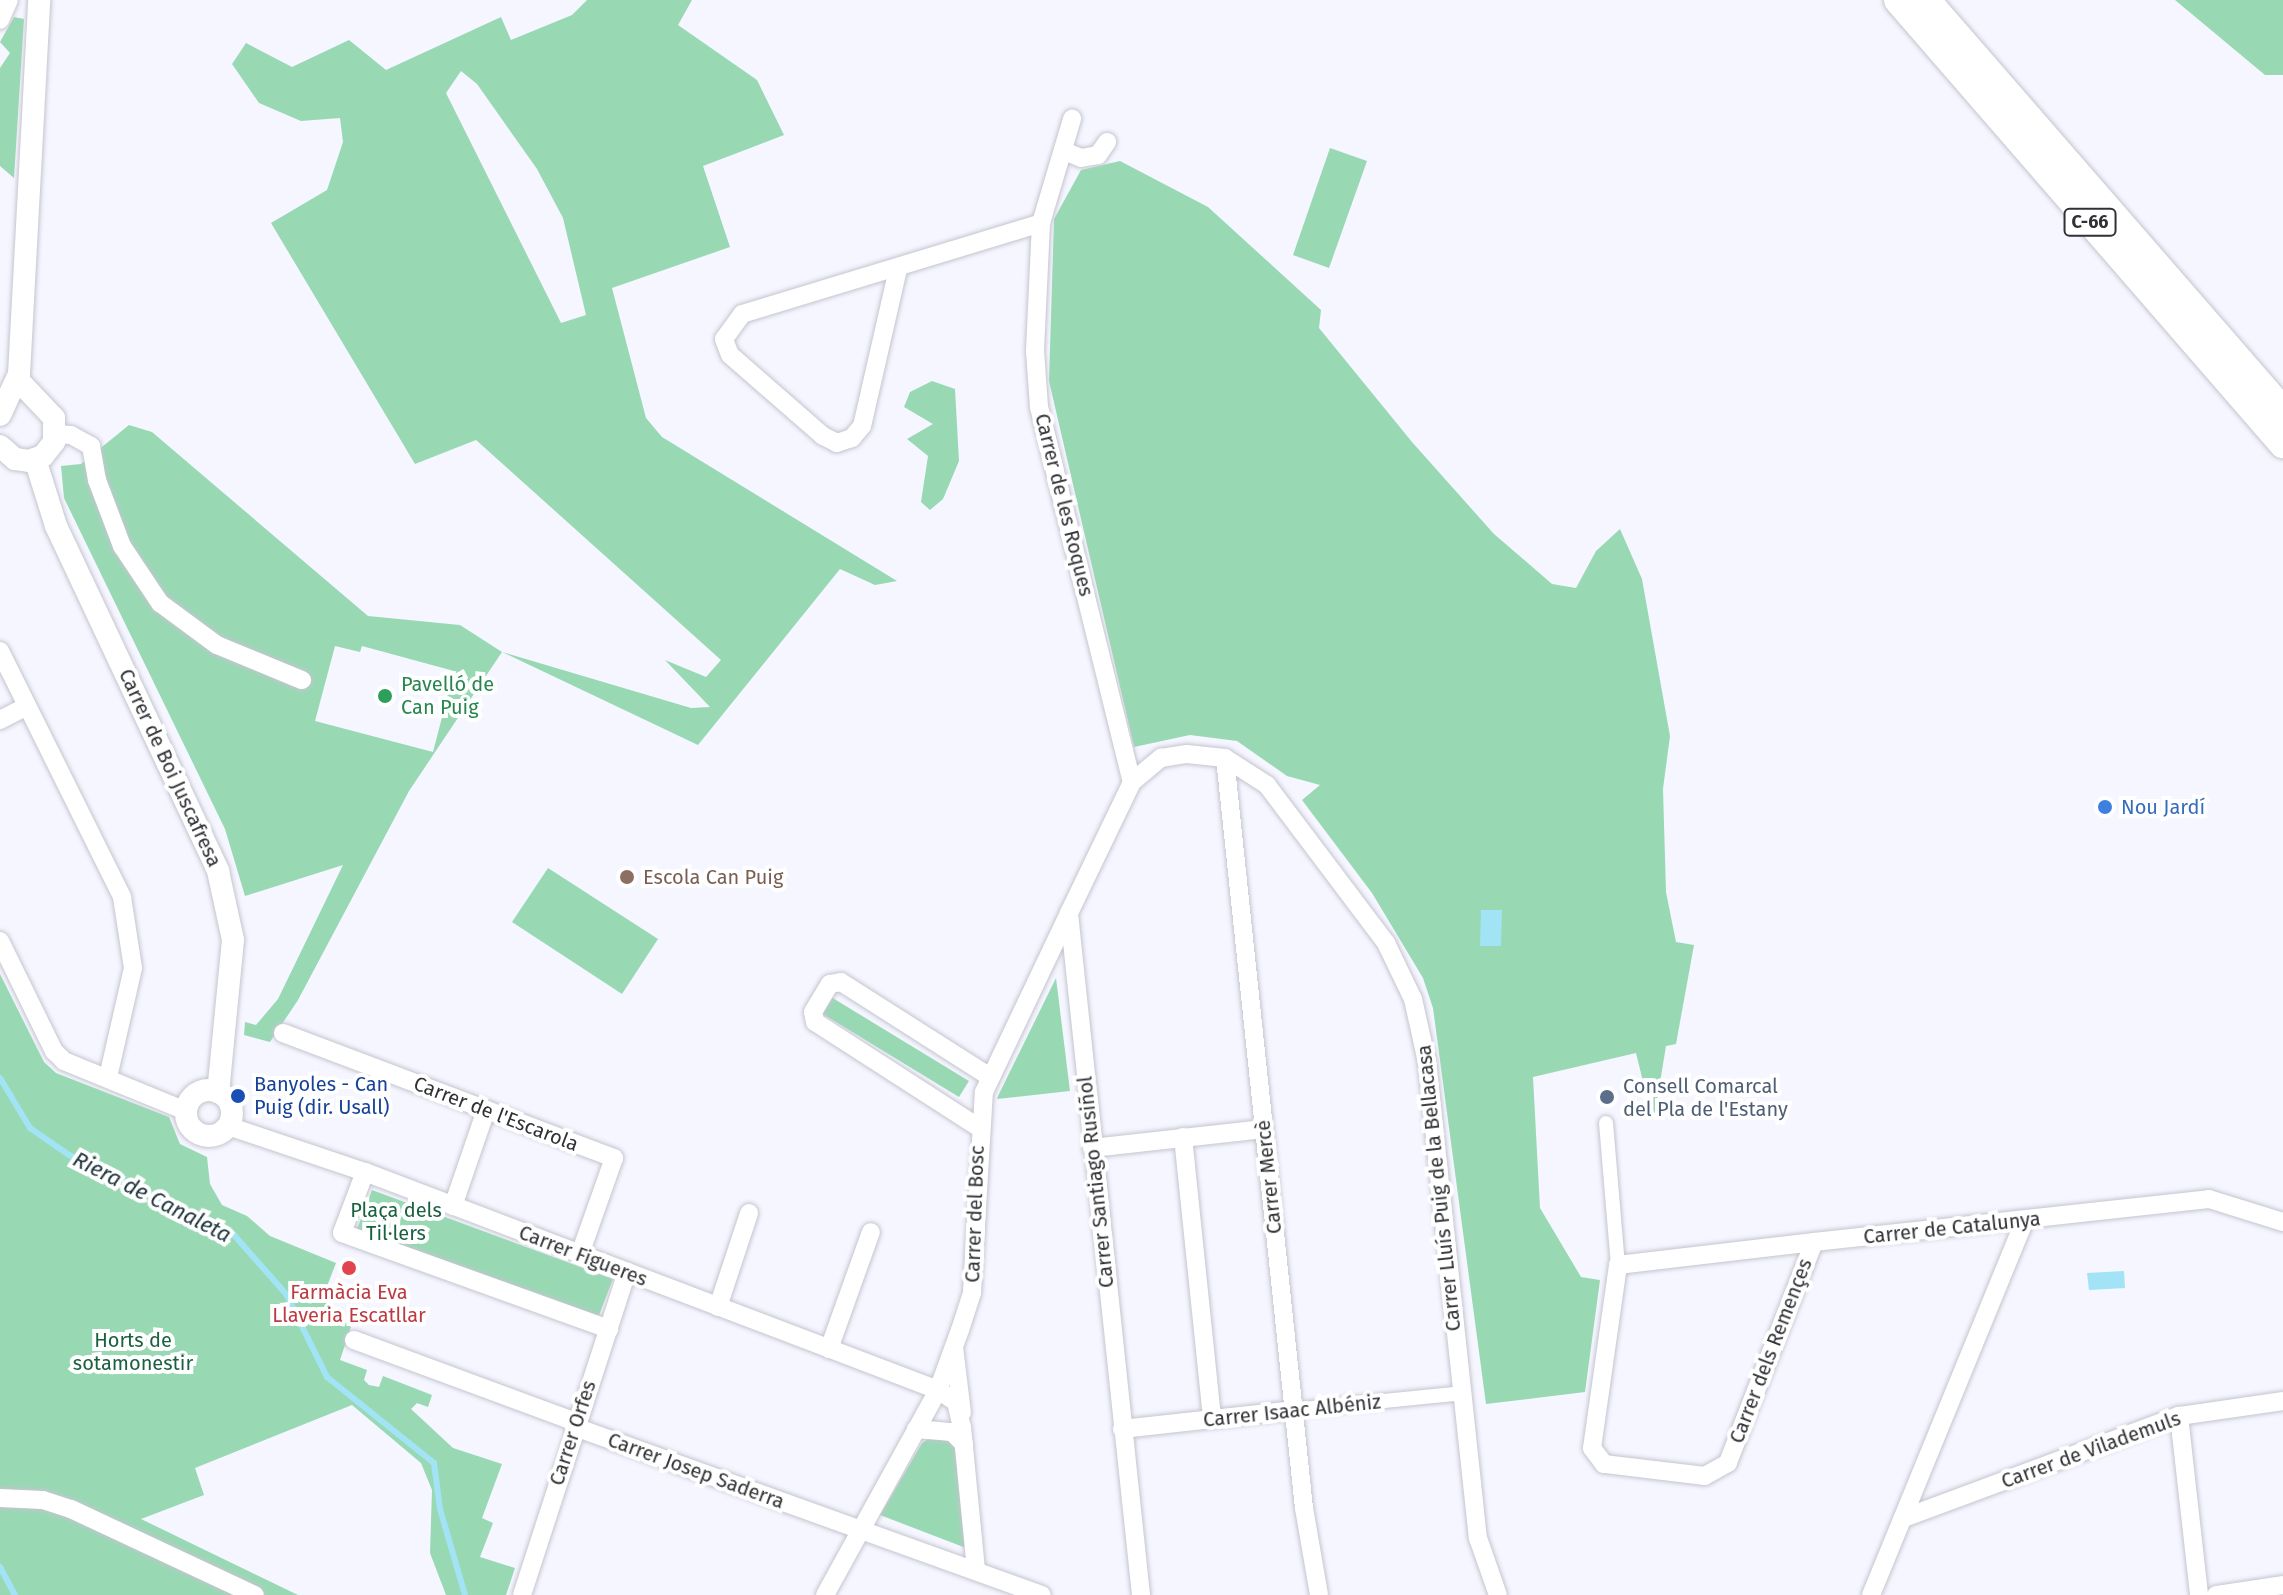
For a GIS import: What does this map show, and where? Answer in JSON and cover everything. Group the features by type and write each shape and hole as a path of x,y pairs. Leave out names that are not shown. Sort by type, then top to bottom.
{"highway":[{"name":"C-66","path":"1898,0 2283,444"},
{"name":"C-66","path":"1926,0 2283,411"}],"street":[{"path":"0,20 9,0"},
{"path":"3,411 18,380 39,0"},
{"name":"Carrer de les Roques","path":"1072,119 1041,223 1035,351 1039,407 1132,782"},
{"path":"1064,151 1081,158 1098,155 1107,142"},
{"path":"898,269 862,426 852,438 837,443 823,436 730,355 724,339 742,314 1041,223"},
{"path":"1,450 15,459 35,459 50,450 56,434 49,411 36,402 18,380"},
{"path":"3,411 20,401 36,402"},
{"path":"56,434 71,435 91,446 97,480 122,546 160,603 217,645 302,680"},
{"name":"Carrer de Boi Juscafresa","path":"35,459 56,526 181,783 218,871 233,940 218,1092"},
{"path":"0,651 122,897 133,968 108,1077"},
{"path":"0,720 26,707"},
{"path":"1069,913 1132,782 1161,758 1225,758"},
{"name":"Carrer Mercè","path":"1225,758 1293,1410 1319,1595"},
{"name":"Carrer Lluís Puig de la Bellacasa","path":"1225,758 1267,785 1386,943 1413,999 1427,1062 1478,1538 1498,1595"},
{"name":"Carrer del Bosc","path":"825,1595 857,1529 938,1390 954,1346 972,1292 978,1127 990,1077 1069,913"},
{"name":"Carrer Santiago Rusiñol","path":"1069,913 1141,1595"},
{"path":"0,941 54,1051 64,1061 186,1111"},
{"path":"978,1127 815,1022 813,1012 830,984 841,982 990,1077"},
{"name":"Carrer de l'Escarola","path":"283,1033 614,1158 580,1254"},
{"path":"218,1092 231,1107 228,1126 215,1135 201,1134 189,1125 186,1111 197,1093 218,1092"},
{"path":"453,1206 486,1110"},
{"path":"1606,1123 1618,1265"},
{"name":"Carrer Figueres","path":"228,1126 365,1172 938,1390"},
{"path":"1092,1148 1264,1129"},
{"path":"1183,1137 1212,1419"},
{"path":"365,1172 342,1233 609,1329"},
{"name":"Carrer de Catalunya","path":"1618,1265 2209,1199 2283,1222"},
{"path":"718,1307 749,1213"},
{"path":"1871,1595 2025,1220"},
{"path":"829,1349 871,1232"},
{"name":"Carrer dels Remençes","path":"1618,1265 1592,1448 1604,1464 1705,1476 1728,1463 1814,1242"},
{"name":"Carrer Orfes","path":"522,1595 627,1272"},
{"name":"Carrer Josep Saderra","path":"354,1340 570,1420 575,1427 1042,1595"},
{"path":"954,1346 976,1570"},
{"path":"938,1390 956,1402 963,1436"},
{"name":"Carrer Isaac Albéniz","path":"1122,1429 1462,1393"},
{"name":"Carrer de Vilademuls","path":"1904,1518 2179,1416 2283,1401"},
{"path":"2179,1416 2199,1595"},
{"path":"916,1429 963,1436"},
{"path":"0,1498 43,1500 71,1509 255,1595"},
{"path":"2216,1595 2283,1585"}],"green space":[{"path":"587,0 692,0 678,25 757,80 784,135 703,166 730,247 612,288 646,418 662,437 897,581 875,585 840,569 698,745 502,652 691,708 710,707 665,660 706,677 721,660 476,440 415,464 271,223 327,190 343,142 340,118 301,121 259,103 232,64 246,43 292,67 349,40 386,70 501,17 511,40 572,15","holes":["461,71 477,84 537,169 563,218 586,315 561,323 446,93"]},
{"path":"2175,0 2283,0 2283,75 2265,75"},
{"path":"14,17 24,19 14,178 0,166 0,68 10,53 0,42"},
{"path":"1330,148 1367,161 1329,268 1293,255"},
{"path":"1120,161 1208,207 1321,310 1319,328 1412,442 1494,534 1552,584 1576,588 1596,551 1620,529 1642,579 1670,736 1663,789 1666,892 1676,942 1694,945 1676,1044 1666,1046 1655,1113 1651,1114 1636,1053 1533,1077 1540,1208 1581,1277 1600,1280 1585,1392 1486,1404 1433,1008 1423,978 1372,893 1302,800 1320,785 1287,776 1237,741 1190,735 1134,747 1049,381 1054,219 1081,170"},
{"path":"932,381 955,389 959,461 943,499 930,510 921,502 928,456 907,439 933,424 904,407 910,392"},
{"path":"129,425 152,432 368,616 460,625 502,652 409,791 298,1000 270,1042 244,1035 245,1022 256,1025 278,999 343,865 245,896 225,829 64,498 61,466 81,464","holes":["335,646 360,652 362,646 454,671 433,752 315,721"]},
{"path":"548,868 658,939 622,994 512,922"},
{"name":"Horts de sotamonestir","path":"0,974 44,1062 56,1073 169,1117 180,1144 207,1157 210,1184 222,1205 247,1216 270,1236 336,1263 322,1299 351,1327 340,1360 367,1370 364,1380 369,1385 379,1387 383,1376 432,1395 428,1407 417,1403 411,1409 453,1448 502,1464 482,1518 493,1523 480,1557 515,1568 506,1595 446,1595 430,1553 432,1490 421,1463 352,1405 195,1468 204,1495 141,1519 298,1595 0,1595"},
{"path":"1056,978 1070,1091 997,1099 998,1096"},
{"path":"831,997 969,1081 959,1097 821,1013"},
{"name":"Plaça dels Til·lers","path":"372,1190 613,1279 598,1318 357,1229"},
{"path":"934,1435 952,1442 956,1449 966,1548 880,1515 922,1443"}],"water":[{"path":"1481,910 1502,910 1501,946 1480,946"},
{"path":"2124,1271 2125,1288 2089,1290 2087,1273"}],"waterway":[{"name":"Riera de Canaleta","path":"0,1078 30,1128 69,1155 234,1235 286,1294 327,1377 434,1463 440,1509 465,1595"},
{"path":"0,1567 15,1595"}],"place":[{"name":"Pavelló de Can Puig","path":"385,696"},
{"name":"Nou Jardí","path":"2105,807"},
{"name":"Escola Can Puig","path":"627,877"},
{"name":"Banyoles - Can Puig (dir. Usall)","path":"238,1096"},
{"name":"Consell Comarcal del Pla de l'Estany","path":"1607,1097"},
{"name":"Farmàcia Eva Llaveria Escatllar","path":"349,1268"}]}
